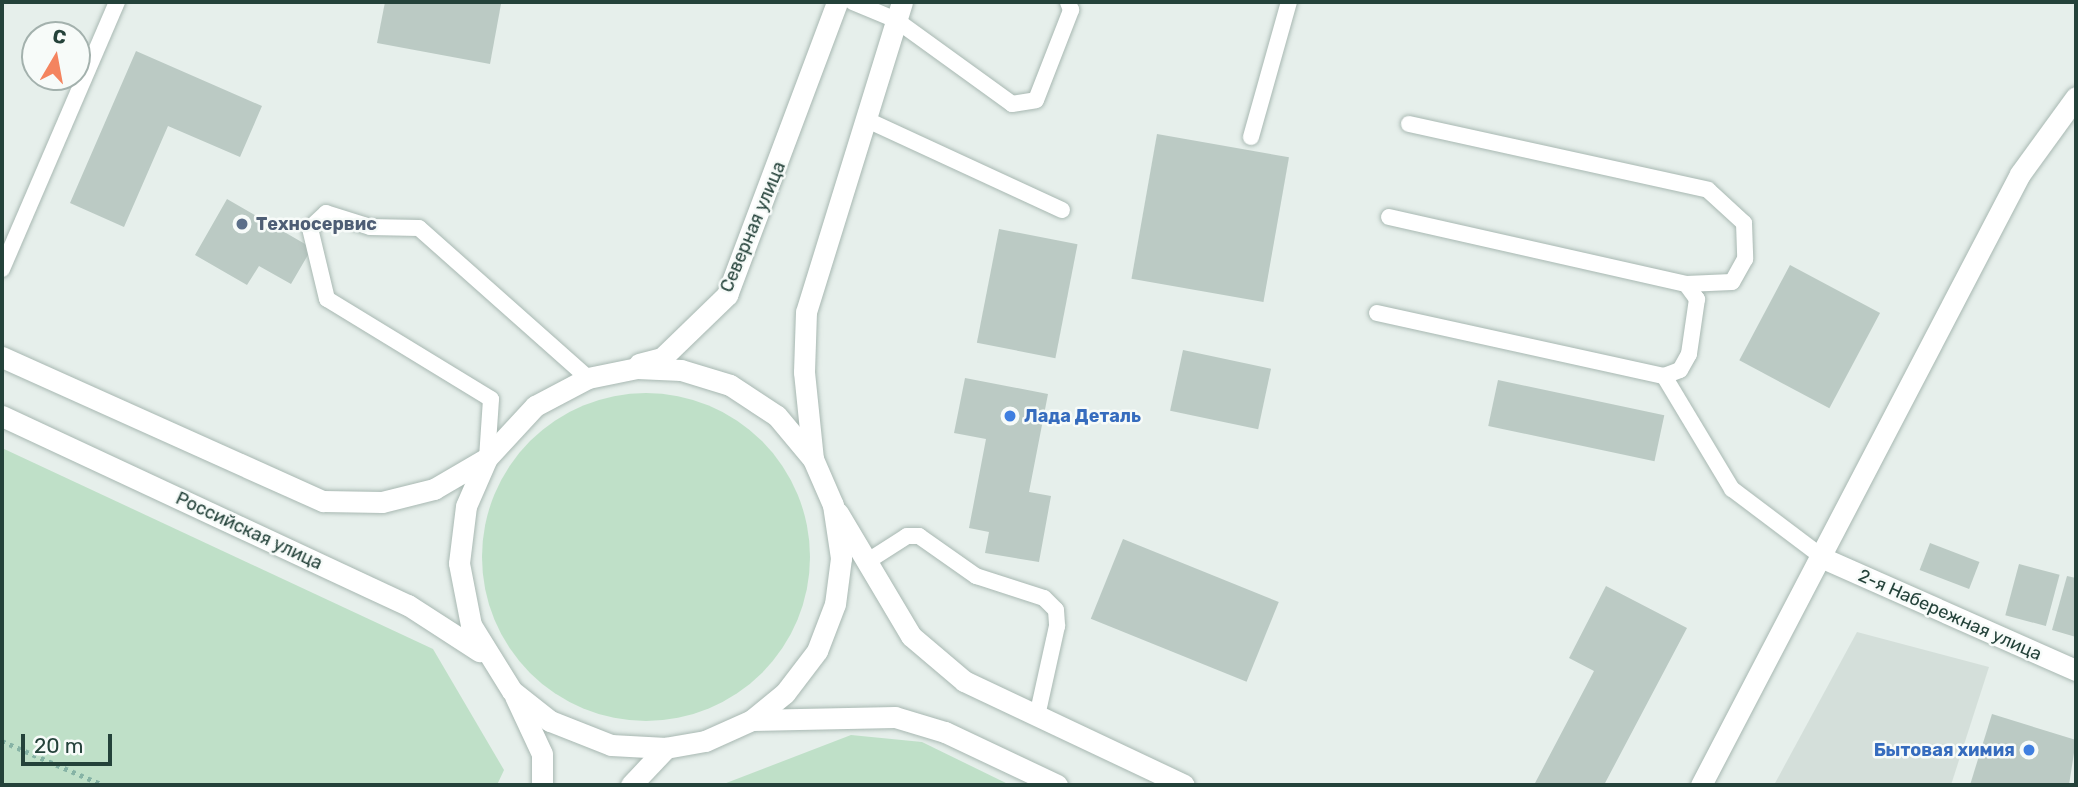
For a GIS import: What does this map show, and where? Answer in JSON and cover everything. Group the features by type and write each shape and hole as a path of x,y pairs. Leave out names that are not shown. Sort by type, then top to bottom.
{"street":[{"name":"Северная улица","path":"588,378 662,358 727,295 837,2"},
{"path":"813,459 804,372 806,312 899,11"},
{"path":"1701,785 1825,559 2020,174 2076,97"},
{"path":"2,357 323,501 382,502 408,495 487,458"},
{"path":"542,785 542,754 512,691 488,659 471,625 459,563 466,506 487,458 535,406 588,378 637,368 681,370 730,386 777,416 813,459 833,505 911,636 964,681 1184,785"},
{"name":"Российская улица","path":"2,416 408,605 464,635 488,659"},
{"path":"512,691 550,721 611,745 666,748 705,741 752,720 785,693 817,650 835,604 841,558 833,505"},
{"name":"2-я Набережная улица","path":"1825,559 2076,670"},
{"path":"752,720 895,717 945,732 1058,785"},
{"path":"631,785 666,748"}],"lane":[{"path":"2,269 5,250 117,2"},
{"path":"853,2 899,11 1012,104 1036,100 1072,10 1068,2"},
{"path":"1251,136 1289,2"},
{"path":"865,119 1062,210"},
{"path":"1389,217 1686,284 1732,282 1745,259 1744,223 1708,190 1409,124"},
{"path":"487,458 491,399 327,299 310,228 326,213 370,227 419,228 588,378"},
{"path":"1377,313 1664,376 1680,370 1689,354 1697,299 1686,284"},
{"path":"1664,376 1732,489 1825,559"},
{"path":"868,561 907,536 919,536 976,576 1044,598 1056,610 1057,626 1037,716"}],"path":[{"path":"2,741 103,785"}],"shaded area":[{"path":"1857,632 1989,667 1951,785 1774,785"}],"green space":[{"path":"646,393 678,396 709,406 737,421 762,441 782,466 797,494 807,525 810,557 807,589 797,620 782,648 762,673 737,693 709,708 678,718 646,721 614,718 583,708 555,693 530,673 510,648 495,620 485,589 482,557 485,525 495,494 510,466 530,441 555,421 583,406 614,396"},
{"path":"2,448 433,649 504,770 497,785 2,785"},
{"path":"851,735 922,742 1010,785 721,785"}],"building":[{"path":"385,2 501,4 490,64 377,43"},
{"path":"136,51 262,106 240,157 168,126 124,227 70,203"},
{"path":"1157,134 1289,157 1263,302 1131,279"},
{"name":"Техносервис","path":"227,199 312,248 291,284 259,266 247,285 195,255"},
{"path":"999,229 1078,244 1055,358 977,343"},
{"path":"1790,265 1880,313 1829,408 1739,360"},
{"path":"1183,350 1271,369 1258,429 1170,411"},
{"path":"965,378 1048,394 1029,492 1051,496 1039,562 985,553 989,532 969,528 986,439 954,433"},
{"path":"1498,380 1664,415 1655,461 1488,426"},
{"path":"1123,539 1279,602 1247,682 1091,619"},
{"path":"1930,543 1979,562 1969,589 1920,570"},
{"path":"2019,564 2060,575 2046,626 2005,615"},
{"path":"2067,576 2076,578 2076,637 2052,630"},
{"path":"1606,586 1687,628 1604,785 1534,785 1594,671 1569,658"},
{"name":"Бытовая химия","path":"1992,714 2076,740 2069,785 1970,785"}],"place":[{"name":"Техносервис","path":"242,224"},
{"name":"Лада Деталь","path":"1010,416"},
{"name":"Бытовая химия","path":"2029,750"}]}
